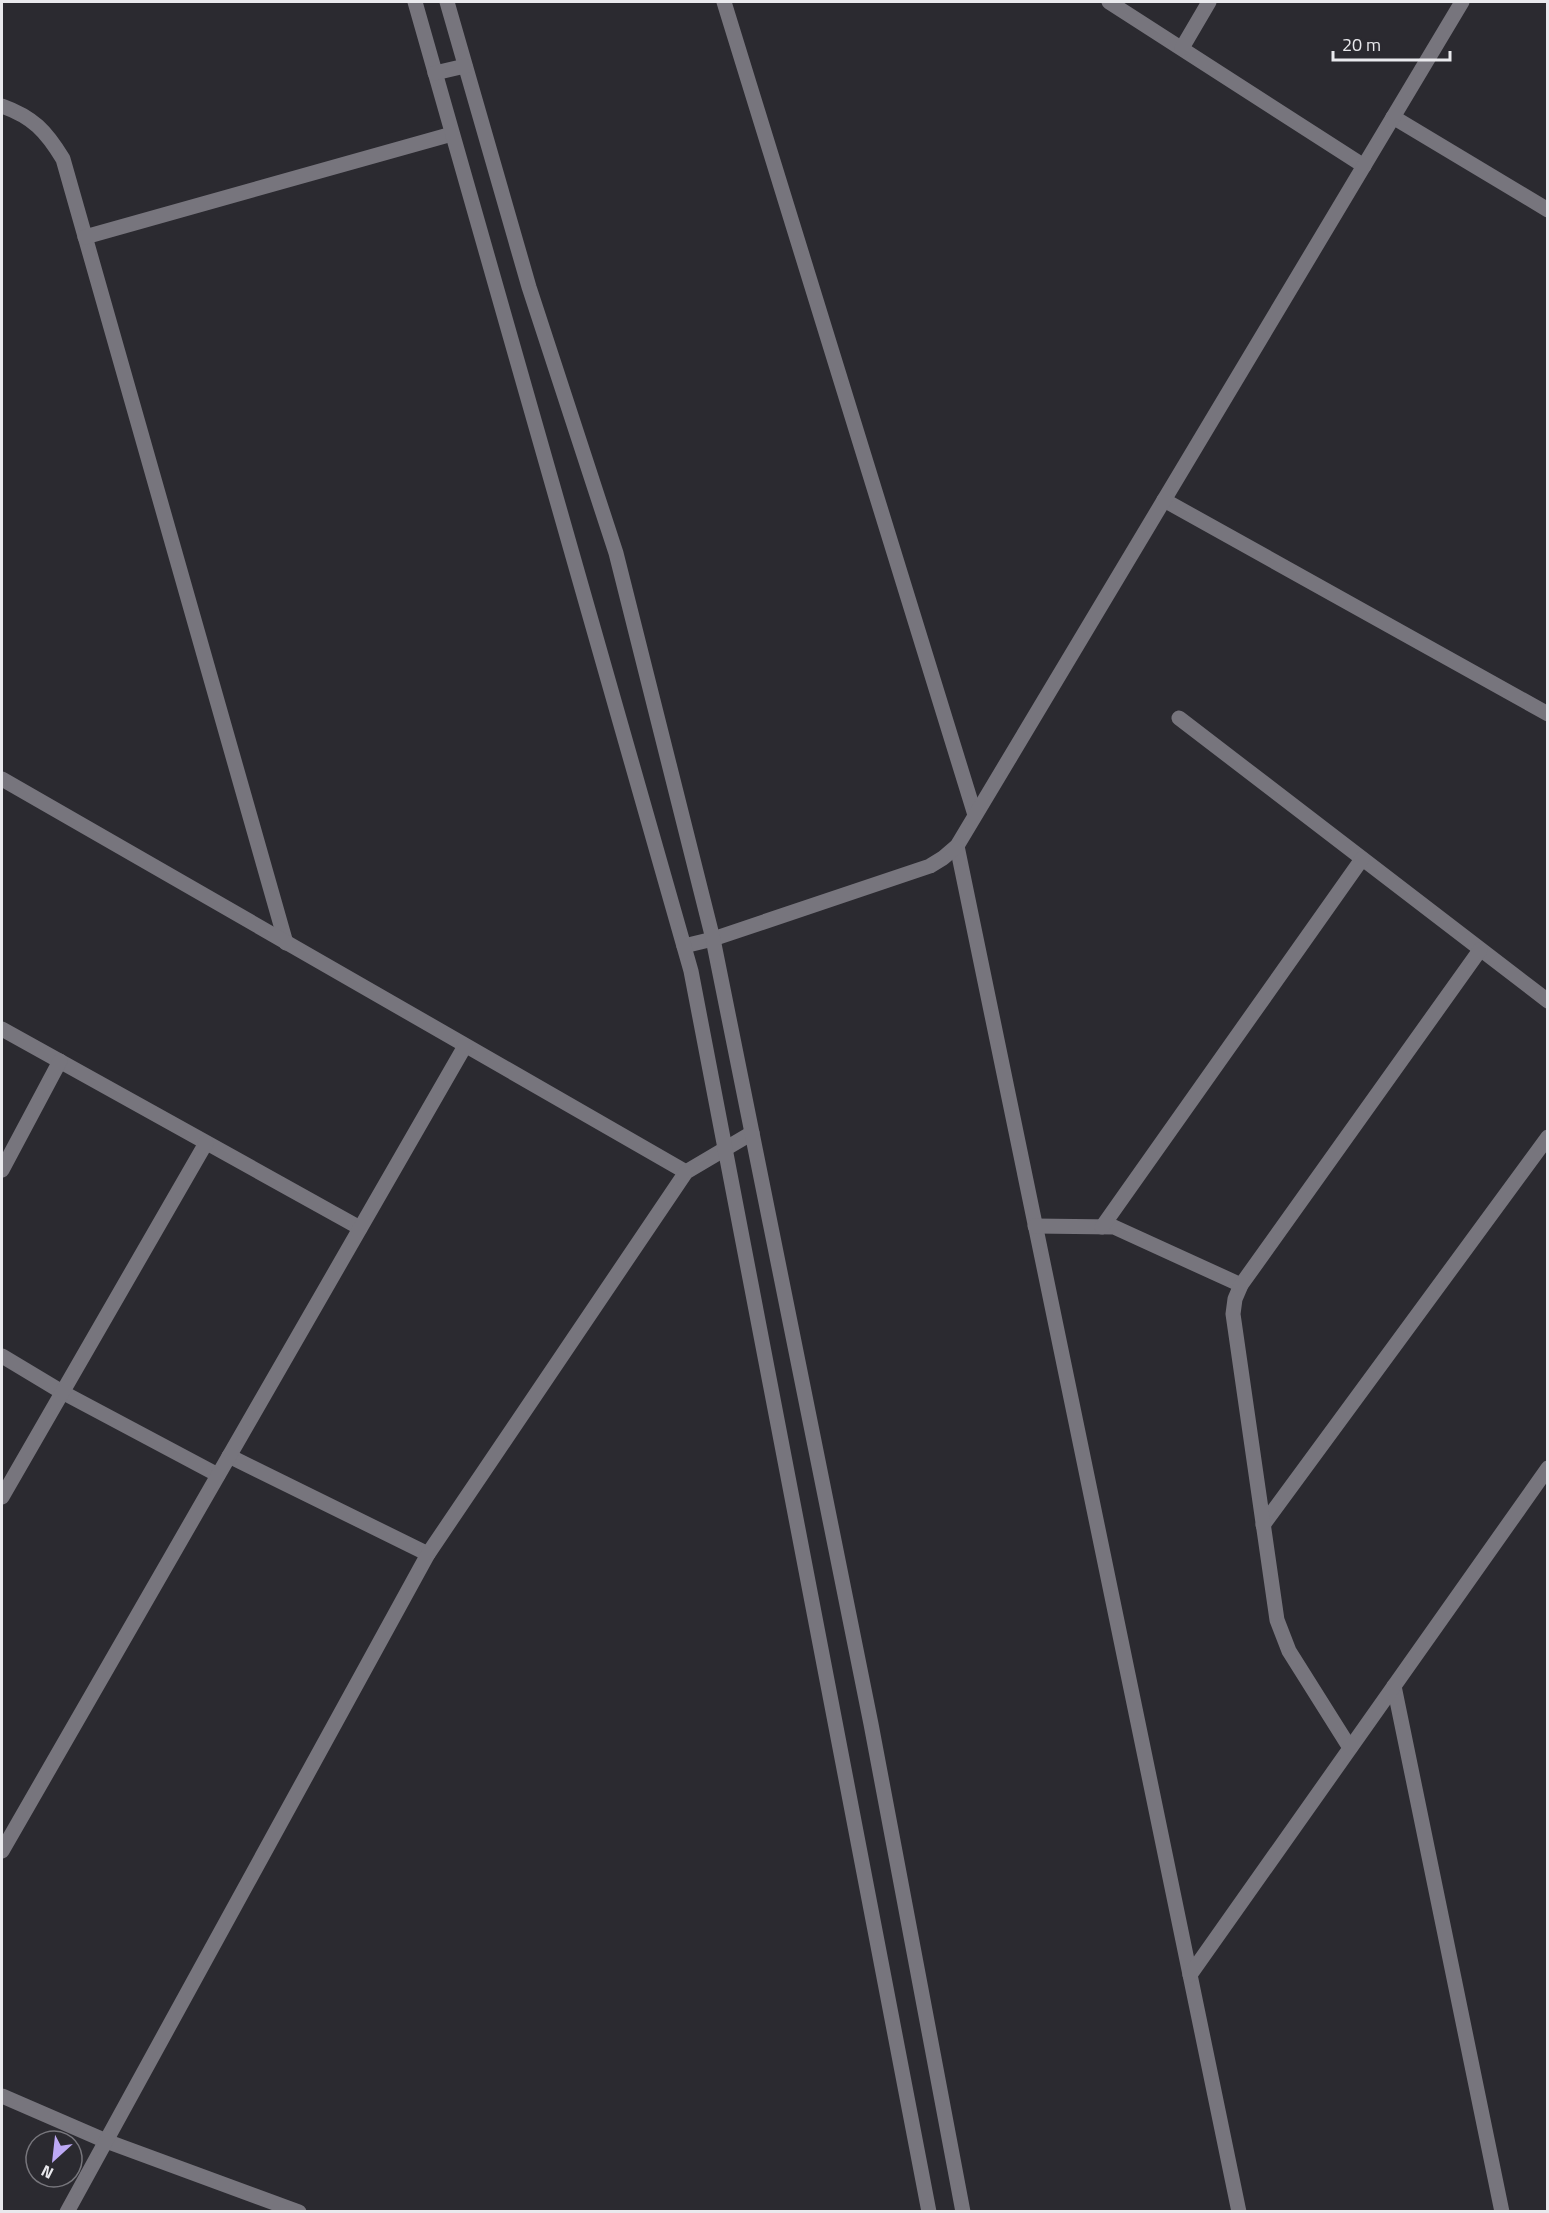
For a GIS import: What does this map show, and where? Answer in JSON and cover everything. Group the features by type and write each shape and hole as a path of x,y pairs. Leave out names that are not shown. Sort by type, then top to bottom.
{"street":[{"path":"415,2 691,971 930,2211"},
{"path":"447,2 529,287 616,553 713,939 868,1712 963,2211"},
{"path":"724,2 975,815"},
{"path":"1109,2 1364,166"},
{"path":"1182,48 1209,2"},
{"path":"684,946 713,939 930,866 957,846 1462,2"},
{"path":"435,73 465,66"},
{"path":"2,106 14,111 49,135 63,159 286,942"},
{"path":"1393,117 1548,210"},
{"path":"85,237 452,134"},
{"path":"1164,500 1548,714"},
{"path":"1179,718 1548,1001"},
{"path":"2,779 686,1172"},
{"path":"957,846 1239,2211"},
{"path":"1102,1227 1362,859"},
{"path":"1350,1748 1289,1651 1277,1620 1233,1314 1241,1285 1480,950"},
{"path":"2,1029 360,1228"},
{"path":"2,1851 465,1046"},
{"path":"2,1170 60,1061"},
{"path":"67,2211 428,1554 686,1172 752,1133"},
{"path":"2,1497 206,1143"},
{"path":"1263,1525 1545,1146"},
{"path":"1035,1226 1114,1227 1241,1285"},
{"path":"2,1356 62,1392 218,1475"},
{"path":"229,1456 428,1554"},
{"path":"1190,1975 1548,1468"},
{"path":"1394,1686 1502,2211"},
{"path":"2,2096 106,2141 299,2211"}]}
